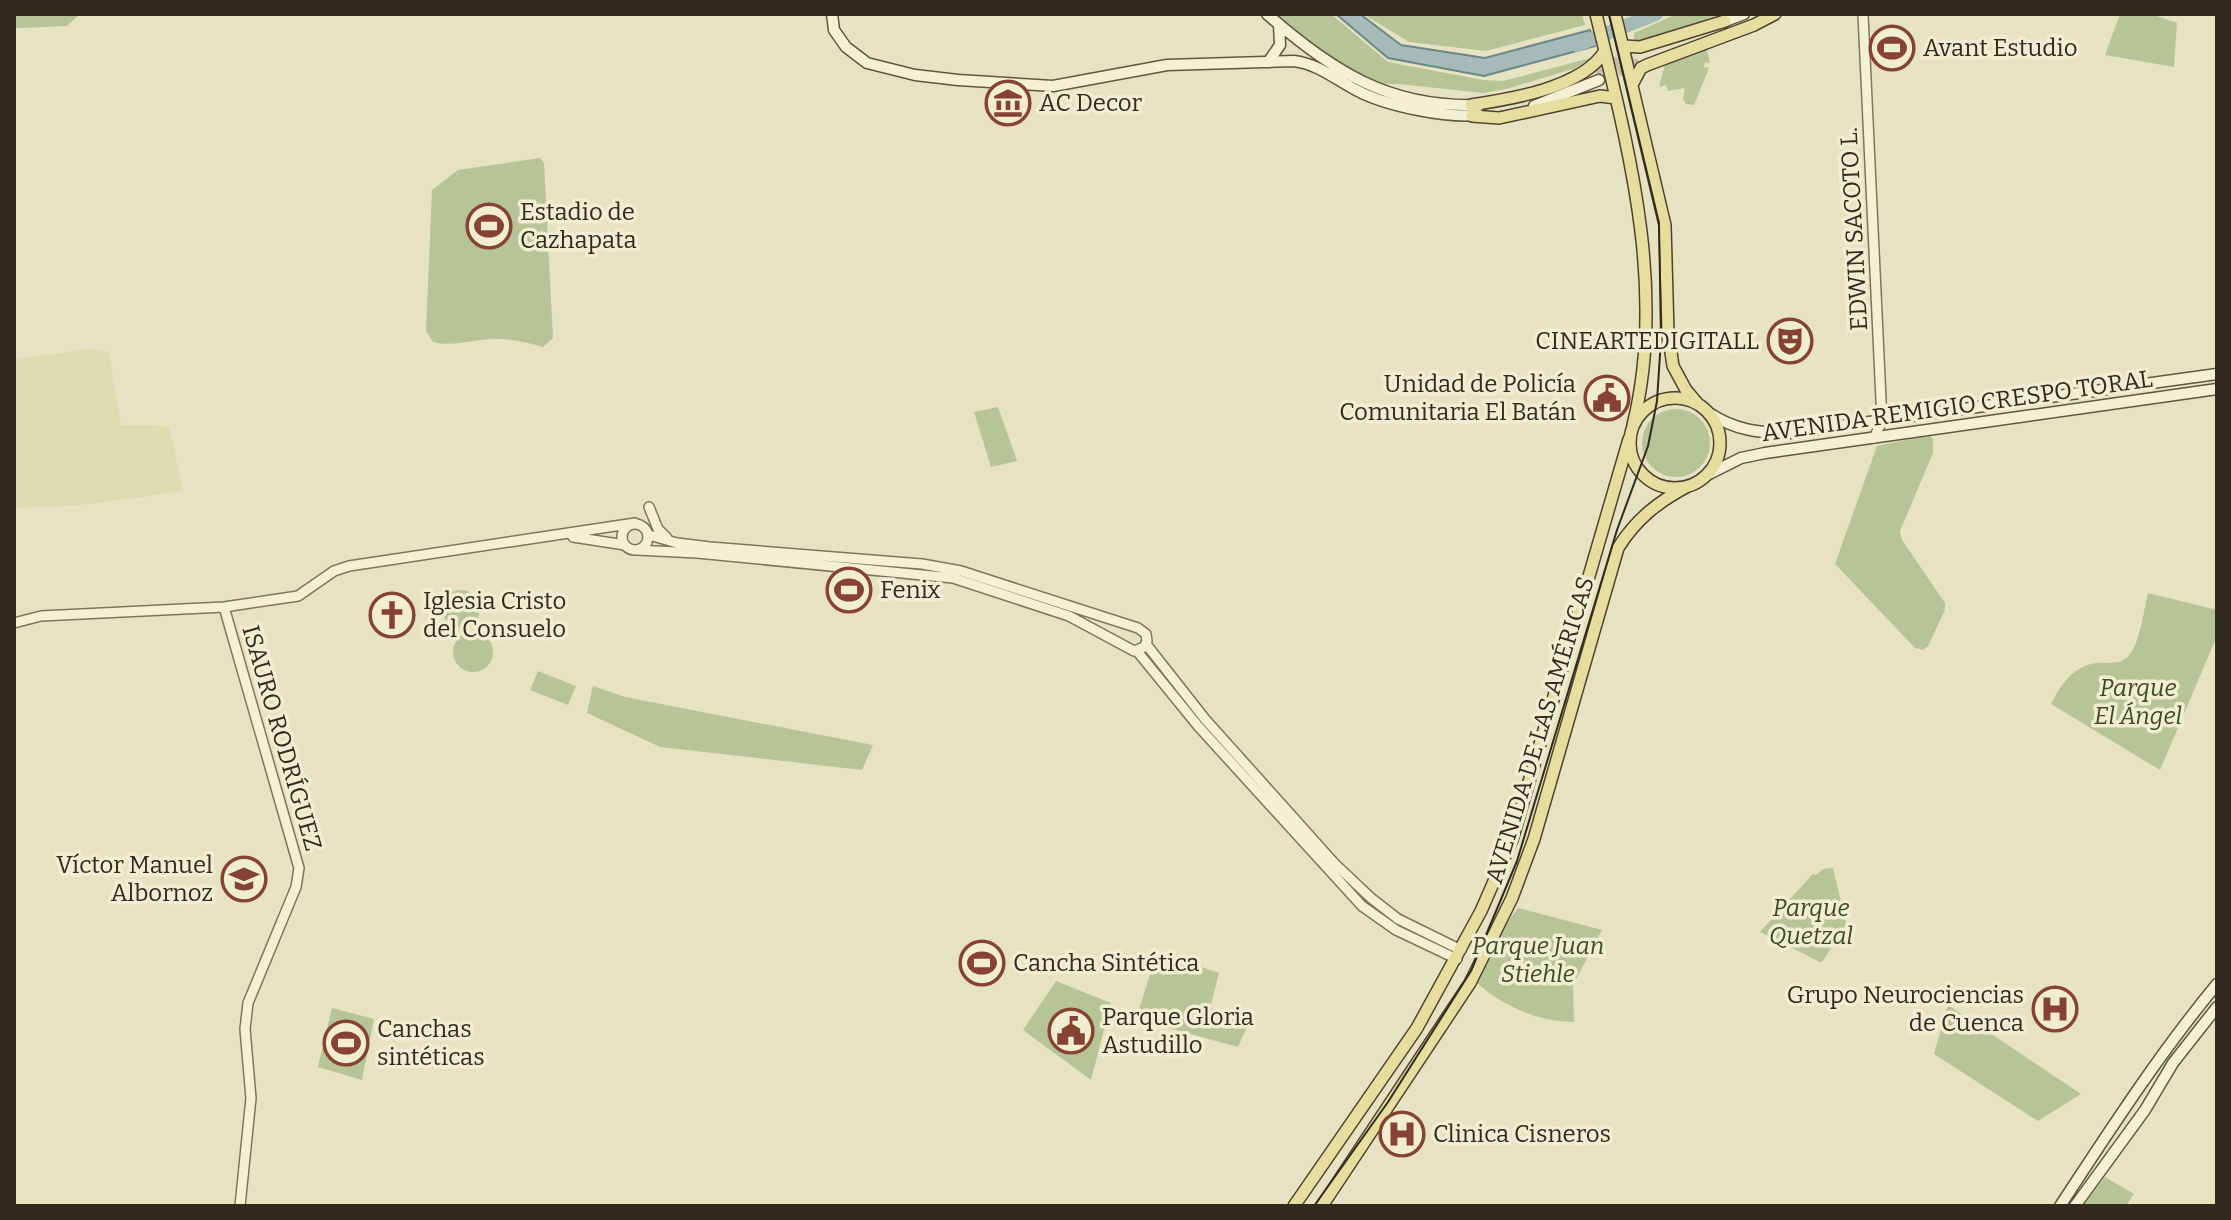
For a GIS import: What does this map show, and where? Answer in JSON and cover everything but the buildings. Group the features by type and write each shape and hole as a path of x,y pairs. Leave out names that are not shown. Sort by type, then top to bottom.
{"main road":[{"path":"832,14 834,30 846,47 867,63 915,75 958,80 1053,86 1167,65 1282,61 1309,63 1378,100 1409,108 1503,114 1530,107 1597,75"},
{"path":"1267,14 1297,41 1365,85 1383,92 1499,118 1600,96 1616,98"},
{"path":"1596,14 1640,213 1643,243 1644,341 1629,439 1632,458 1649,481 1662,486 1688,486 1707,475 1714,466 1721,444 1720,433 1709,413 1686,390 1673,366 1669,346 1666,231 1615,14"},
{"path":"1744,14 1637,59 1773,14"},
{"path":"1633,83 1641,68 1647,65 1754,25 1773,14"},
{"path":"1624,45 1640,47 1725,21"},
{"path":"1269,61 1280,45 1279,24"},
{"path":"1282,61 1281,50 1297,41"},
{"path":"1471,110 1513,98 1593,67 1605,50"},
{"name":"AVENIDA REMIGIO CRESPO TORAL","path":"1709,413 1733,426 1764,433 1800,432 2217,374"},
{"name":"AVENIDA REMIGIO CRESPO TORAL","path":"1707,475 1741,458 2217,389"},
{"path":"1633,425 1643,410 1657,401 1678,397 1698,404"},
{"name":"AVENIDA DE LAS AMÉRICAS","path":"1294,1206 1417,1028 1459,954 1512,840 1629,439"},
{"name":"AVENIDA DE LAS AMÉRICAS","path":"1322,1206 1470,983 1512,898 1534,839 1618,548 1641,517 1662,500 1688,486"},
{"path":"2060,1206 2130,1099 2217,984"},
{"path":"2075,1206 2145,1110 2173,1063 2217,1007"}],"street":[{"name":"EDWIN SACOTO L.","path":"1863,14 1882,421"},
{"name":"EDWIN SACOTO L.","path":"1866,36 1870,14"},
{"path":"1874,438 1882,421"},
{"path":"649,507 660,532 677,543"},
{"path":"14,623 41,616 224,607 298,596 334,571 349,566 635,523 643,526 649,535 677,543 922,564 961,571 1144,631 1146,644 1137,651"},
{"path":"625,545 623,532 635,523"},
{"path":"562,535 625,545 637,550 953,578 1069,616 1137,651 1198,726 1362,906 1396,930 1459,954"},
{"path":"637,550 646,545 649,535"},
{"name":"ISAURO RODRÍGUEZ","path":"224,607 299,868 296,887 248,1003 245,1029 251,1098 240,1206"},
{"path":"1146,644 1205,719 1334,863 1398,919 1459,954"}],"green space":[{"path":"14,14 80,14 67,26 14,28"},
{"path":"1277,14 1331,14 1388,62 1483,80 1503,81 1594,57 1573,69 1483,93 1374,84 1300,36"},
{"path":"1363,14 1582,14 1585,25 1486,51 1409,42"},
{"path":"1677,14 1722,14 1634,44 1634,33"},
{"path":"2120,14 2151,14 2177,23 2174,67 2105,55"},
{"path":"1706,46 1710,63 1705,62 1704,67 1709,68 1694,105 1686,104 1683,99 1685,88 1668,91 1666,85 1659,87 1665,64"},
{"name":"Estadio de Cazhapata","path":"540,158 544,163 553,338 543,347 504,339 454,344 433,342 426,331 432,190 458,170"},
{"path":"93,349 109,353 121,425 169,426 183,491 81,505 14,508 14,359"},
{"path":"998,407 1017,461 991,467 974,412"},
{"path":"1669,409 1683,409 1695,414 1705,424 1710,443 1705,462 1695,472 1683,477 1669,477 1657,472 1647,462 1642,450 1642,436 1647,424 1657,414"},
{"path":"1929,435 1933,439 1933,453 1900,531 1902,540 1945,603 1945,610 1928,646 1923,650 1915,648 1835,564 1877,446"},
{"path":"461,590 475,595 480,609 475,623 461,628 447,623 442,609 447,595"},
{"name":"Parque El Ángel","path":"2148,593 2217,610 2217,636 2160,770 2051,704 2063,684 2081,668 2096,663 2119,662 2130,654 2139,634"},
{"path":"473,632 487,638 493,652 487,666 473,672 459,666 453,652 459,638"},
{"path":"538,671 576,686 568,705 530,690"},
{"path":"593,686 625,697 873,745 862,770 660,747 587,713"},
{"name":"Parque Quetzal","path":"1833,868 1846,924 1823,961 1760,932 1813,874"},
{"name":"Parque Juan Stiehle","path":"1518,908 1602,930 1573,985 1574,1022 1548,1019 1522,1011 1498,999 1477,983 1507,923"},
{"path":"1157,952 1219,973 1210,1008 1249,1022 1238,1047 1136,1019"},
{"path":"1056,981 1111,1003 1091,1080 1023,1030"},
{"path":"1948,1005 2081,1094 2038,1121 1934,1054"},
{"name":"Canchas sintéticas","path":"332,1008 374,1019 362,1080 318,1067"},
{"path":"2105,1177 2134,1194 2126,1206 2083,1206"}],"water":[{"path":"1336,14 1360,14 1401,45 1485,58 1590,30 1595,46 1484,76 1388,58"}],"waterway":[{"path":"1577,45 1656,14"}],"tunnel":[{"path":"1595,70 1636,54"},
{"path":"1604,77 1639,63"}],"tram line":[{"path":"1314,1206 1388,1102 1471,971 1517,861 1617,530 1648,446 1657,401 1661,339 1659,223 1609,14"}],"place":[{"name":"Avant Estudio","path":"1892,48"},
{"name":"AC Decor","path":"1008,103"},
{"name":"Estadio de Cazhapata","path":"489,226"},
{"name":"CINEARTEDIGITALL","path":"1790,341"},
{"name":"Unidad de Policía Comunitaria El Batán","path":"1607,398"},
{"name":"Fenix","path":"849,590"},
{"name":"Iglesia Cristo del Consuelo","path":"392,615"},
{"name":"Víctor Manuel Albornoz","path":"244,879"},
{"name":"Cancha Sintética","path":"982,963"},
{"name":"Grupo Neurociencias de Cuenca","path":"2055,1009"},
{"name":"Parque Gloria Astudillo","path":"1071,1031"},
{"name":"Canchas sintéticas","path":"346,1043"},
{"name":"Clinica Cisneros","path":"1402,1134"}]}
